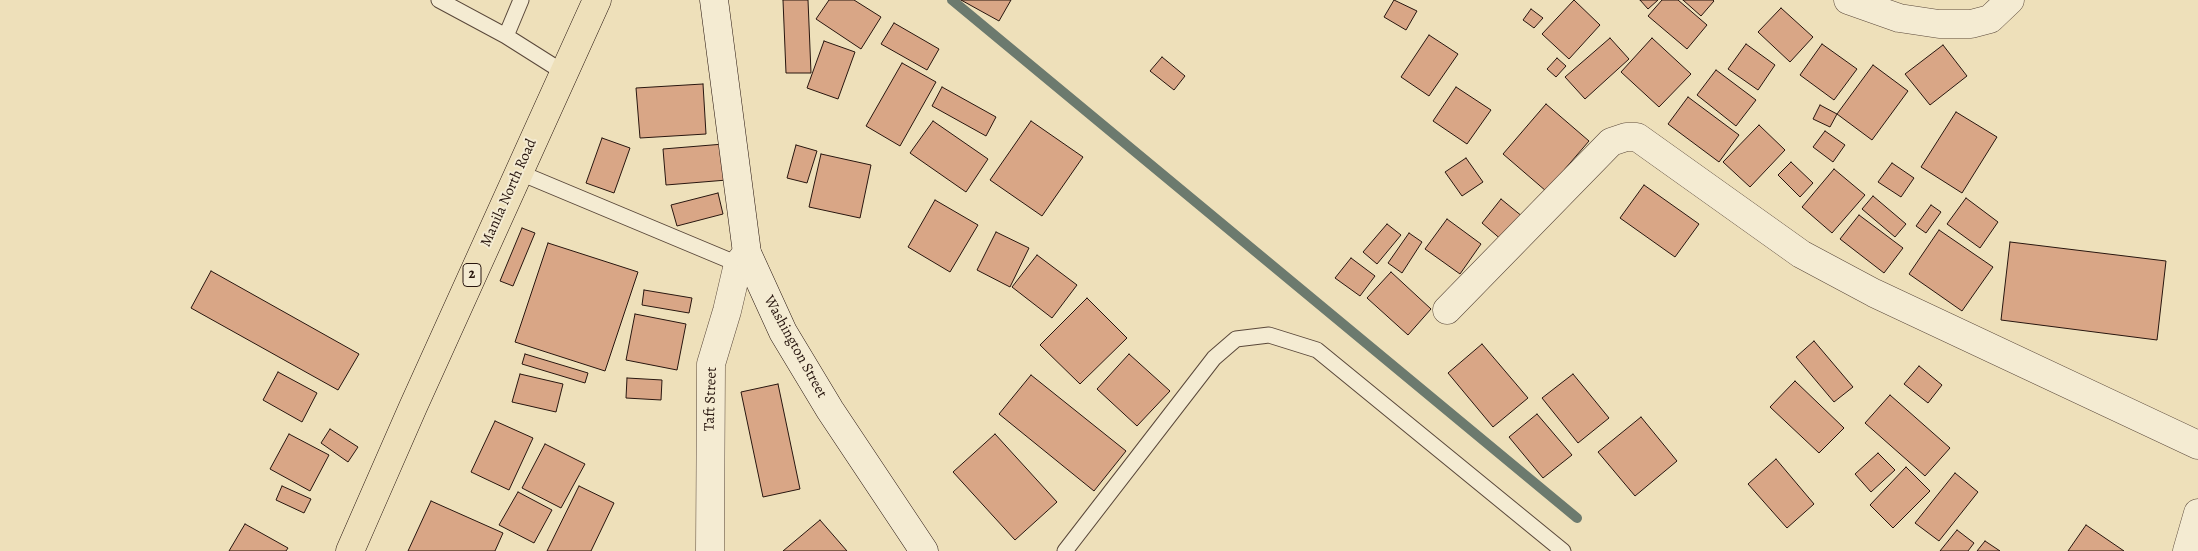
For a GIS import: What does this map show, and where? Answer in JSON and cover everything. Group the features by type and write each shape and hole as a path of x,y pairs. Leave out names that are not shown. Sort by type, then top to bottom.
{"highway":[{"name":"Manila North Road","path":"350,551 518,172 597,0"}],"street":[{"name":"Washington Street","path":"714,0 742,258 783,332 830,410 924,551"},
{"path":"1848,0 1899,18 1939,24 1971,24 1990,19 2010,0"},
{"path":"1447,310 1611,142 1626,137 1637,137 1801,254 1874,293 2198,445"},
{"name":"Taft Street","path":"710,551 711,364 742,258"},
{"path":"2187,551 2198,512"}],"lane":[{"path":"440,0 506,36 563,72"},
{"path":"506,36 521,0"},
{"path":"518,172 742,258"},
{"path":"1065,551 1214,358 1236,339 1269,335 1317,350 1563,551"}],"building":[{"path":"783,0 808,0 811,73 786,73"},
{"path":"829,0 854,0 881,17 861,49 816,19"},
{"path":"961,0 1011,0 999,21"},
{"path":"1394,0 1417,11 1406,30 1384,17"},
{"path":"1574,0 1600,25 1569,59 1542,34"},
{"path":"1640,0 1658,0 1648,9"},
{"path":"1662,0 1678,0 1707,25 1687,49 1648,16"},
{"path":"1683,0 1713,0 1714,1 1701,16"},
{"path":"1781,8 1813,37 1790,62 1758,32"},
{"path":"1531,9 1543,18 1534,28 1523,20"},
{"path":"894,23 939,49 927,70 881,44"},
{"path":"1429,35 1458,54 1429,96 1401,77"},
{"path":"1610,38 1629,59 1585,99 1565,77"},
{"path":"1652,38 1691,74 1659,107 1621,72"},
{"path":"824,41 855,52 838,99 807,88"},
{"path":"1746,44 1775,65 1758,90 1728,69"},
{"path":"1822,44 1857,69 1834,100 1800,75"},
{"path":"1943,45 1967,76 1930,105 1905,74"},
{"path":"1162,57 1185,76 1174,90 1150,71"},
{"path":"1557,58 1566,66 1556,77 1547,69"},
{"path":"902,63 936,82 900,146 866,126"},
{"path":"1873,65 1908,91 1872,140 1837,114"},
{"path":"1716,70 1756,100 1736,126 1697,95"},
{"path":"703,84 706,134 640,138 636,88"},
{"path":"942,87 996,117 986,136 932,106"},
{"path":"1456,87 1491,110 1467,144 1433,121"},
{"path":"1688,97 1739,135 1719,162 1668,124"},
{"path":"1546,104 1589,141 1546,191 1503,154"},
{"path":"1820,105 1837,114 1830,127 1813,119"},
{"path":"1956,112 1997,137 1962,193 1921,167"},
{"path":"933,121 988,159 966,192 910,153"},
{"path":"1031,121 1083,157 1042,216 990,180"},
{"path":"1759,125 1785,150 1750,187 1723,162"},
{"path":"1825,131 1845,145 1833,162 1813,147"},
{"path":"602,138 630,148 614,193 586,183"},
{"path":"724,144 727,180 666,185 663,149"},
{"path":"796,145 817,151 807,183 787,178"},
{"path":"821,154 871,165 860,218 809,207"},
{"path":"1466,158 1483,182 1462,196 1445,172"},
{"path":"1791,162 1813,183 1800,197 1778,175"},
{"path":"1892,163 1914,178 1901,197 1878,182"},
{"path":"1834,169 1865,195 1832,233 1802,207"},
{"path":"1644,185 1699,224 1675,257 1620,218"},
{"path":"718,193 723,214 677,226 671,205"},
{"path":"1873,196 1906,224 1895,237 1862,209"},
{"path":"1966,198 1998,222 1980,248 1947,224"},
{"path":"1501,199 1523,217 1503,241 1482,223"},
{"path":"935,200 978,225 950,272 908,247"},
{"path":"1931,205 1941,212 1926,233 1916,226"},
{"path":"1859,215 1903,248 1884,273 1840,239"},
{"path":"1447,219 1481,244 1460,274 1425,249"},
{"path":"1387,224 1401,235 1377,264 1363,252"},
{"path":"522,228 535,233 513,286 500,281"},
{"path":"1939,230 1993,267 1962,311 1909,274"},
{"path":"996,232 1029,248 1010,287 977,270"},
{"path":"1409,233 1422,242 1402,273 1388,263"},
{"path":"2010,242 2166,261 2157,340 2001,320"},
{"path":"548,243 638,272 605,371 515,342"},
{"path":"1037,255 1077,285 1052,318 1012,287"},
{"path":"1351,258 1375,276 1360,296 1335,278"},
{"path":"211,271 359,354 338,390 191,308"},
{"path":"1391,272 1431,309 1408,335 1367,298"},
{"path":"644,290 692,298 689,313 642,305"},
{"path":"1087,298 1127,338 1080,384 1040,345"},
{"path":"635,314 686,324 677,370 626,360"},
{"path":"1814,341 1853,387 1834,402 1796,357"},
{"path":"1482,344 1528,398 1493,427 1448,373"},
{"path":"525,354 588,373 585,383 522,364"},
{"path":"1129,354 1170,391 1137,426 1097,389"},
{"path":"1919,366 1942,385 1928,403 1904,384"},
{"path":"278,372 317,393 302,422 263,400"},
{"path":"520,374 563,384 556,412 512,402"},
{"path":"1573,374 1609,418 1578,443 1542,398"},
{"path":"1031,375 1126,451 1094,491 999,414"},
{"path":"627,378 662,380 661,400 626,398"},
{"path":"1795,381 1844,428 1819,453 1770,407"},
{"path":"778,384 800,489 763,497 741,392"},
{"path":"1890,395 1950,448 1925,476 1865,423"},
{"path":"1537,414 1572,455 1543,478 1509,437"},
{"path":"1641,417 1677,461 1635,496 1598,452"},
{"path":"495,421 533,438 509,490 471,472"},
{"path":"330,429 358,447 348,462 321,443"},
{"path":"289,434 329,455 310,491 270,469"},
{"path":"995,434 1057,502 1015,540 953,472"},
{"path":"545,444 585,464 561,508 522,488"},
{"path":"1878,453 1895,470 1871,492 1855,474"},
{"path":"1776,459 1814,504 1787,528 1748,484"},
{"path":"1906,467 1930,491 1893,528 1870,505"},
{"path":"1955,473 1978,492 1939,541 1915,523"},
{"path":"282,486 311,499 304,513 276,500"},
{"path":"579,486 614,503 591,551 547,551"},
{"path":"518,492 552,510 534,543 499,525"},
{"path":"431,501 503,533 495,551 408,551"},
{"path":"820,520 847,551 783,551"},
{"path":"245,524 288,548 286,551 229,551"},
{"path":"2086,525 2124,551 2068,551"},
{"path":"1957,530 1974,543 1968,551 1940,551"},
{"path":"1985,541 2000,551 1977,551"}],"waterway":[{"path":"952,0 1577,518"}]}
